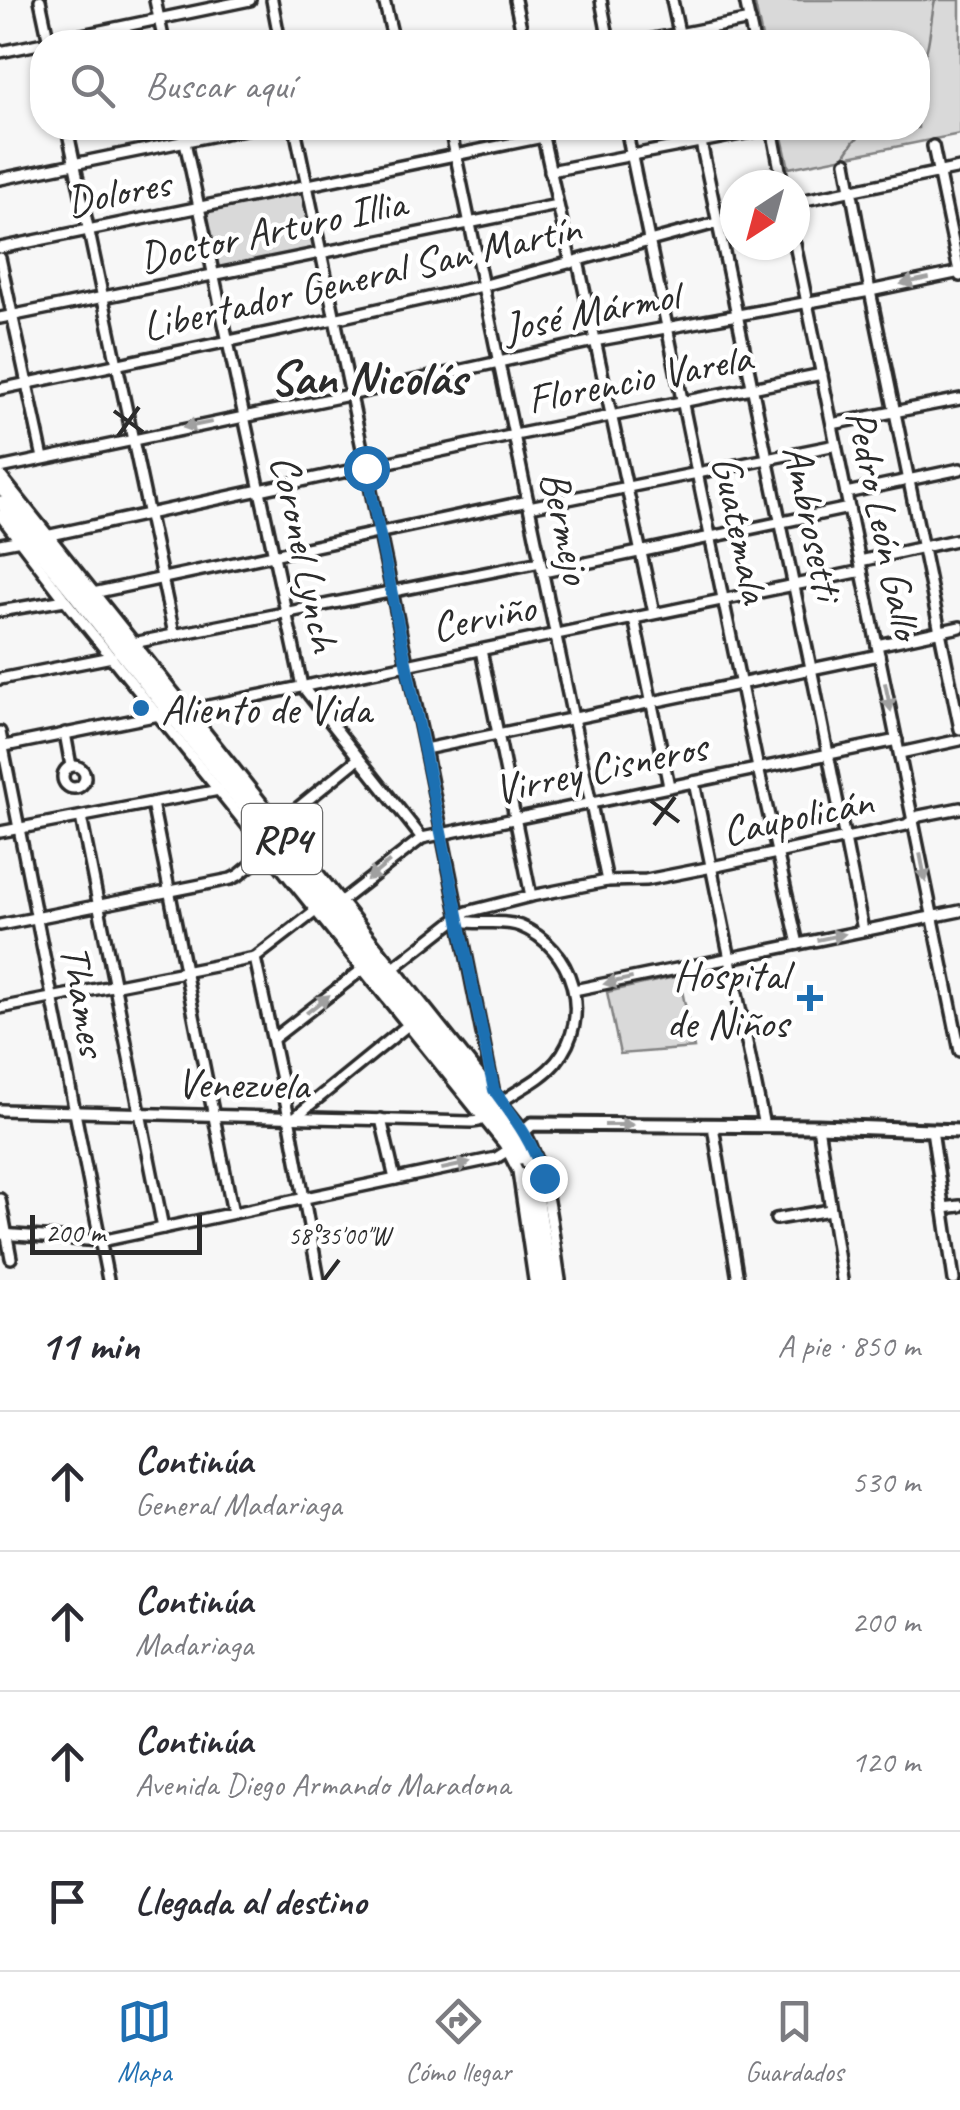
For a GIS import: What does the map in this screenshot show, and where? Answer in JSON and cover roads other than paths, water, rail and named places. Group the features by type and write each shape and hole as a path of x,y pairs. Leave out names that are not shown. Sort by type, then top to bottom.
{"main road":[{"path":"0,474 6,502"},
{"name":"RP4","path":"0,486 6,502 35,538 131,646 173,712 271,848 329,906"},
{"name":"RP4","path":"35,538 94,621 276,826 329,906 516,1141 534,1178 551,1280"},
{"path":"62,580 65,600 94,621"},
{"path":"131,646 154,669 162,691"},
{"path":"173,712 232,768"},
{"path":"276,826 293,842 307,871"},
{"path":"516,1141 532,1124 960,1131"},
{"name":"RP4","path":"516,1141 524,1170 534,1280"}],"street":[{"path":"40,0 46,30"},
{"path":"155,0 161,30"},
{"path":"109,30 250,0"},
{"path":"272,0 278,30"},
{"path":"384,0 391,30"},
{"path":"514,0 521,30"},
{"path":"601,0 607,30"},
{"path":"672,0 678,30"},
{"path":"746,0 752,30"},
{"path":"711,30 750,20"},
{"path":"0,52 30,46"},
{"path":"70,140 174,634"},
{"path":"0,179 190,140"},
{"path":"297,140 494,1090 493,1110"},
{"name":"Bermejo","path":"452,140 607,882"},
{"name":"Dolores","path":"0,248 510,140"},
{"path":"544,140 556,205 612,416 654,613"},
{"name":"Guatemala","path":"629,140 798,944"},
{"path":"550,171 711,140"},
{"path":"774,140 780,170"},
{"name":"Coronel Lynch","path":"185,141 302,686 422,838"},
{"name":"Ambrosetti","path":"701,142 863,930"},
{"path":"933,146 960,274"},
{"path":"846,162 960,728"},
{"path":"810,199 960,168"},
{"name":"Doctor Arturo Illia","path":"0,318 556,205"},
{"name":"Libertador General San Martín","path":"0,389 482,286 720,222"},
{"path":"0,258 43,458"},
{"name":"Pedro León Gallo","path":"798,260 960,1051"},
{"name":"José Mármol","path":"0,474 43,458 499,360 960,274"},
{"name":"Florencio Varela","path":"0,544 822,374"},
{"path":"832,424 960,399"},
{"path":"93,593 272,554 836,445"},
{"path":"846,493 960,469"},
{"path":"0,474 65,600 112,657 173,712"},
{"path":"0,515 35,538 93,593 131,646 390,590 642,551 849,508"},
{"name":"Cerviño","path":"1,746 794,586 924,546 960,539"},
{"path":"0,611 65,600"},
{"path":"634,618 669,786"},
{"path":"425,748 811,668 960,627"},
{"path":"480,650 531,896"},
{"path":"0,679 112,657"},
{"path":"0,925 235,878 271,848 218,790 173,712 154,669"},
{"name":"Thames","path":"0,732 108,1280"},
{"path":"65,733 71,766"},
{"name":"Virrey Cisneros","path":"0,1008 255,958 422,838 896,740"},
{"path":"900,753 960,740"},
{"path":"232,768 276,826 358,759"},
{"path":"694,782 764,1126"},
{"path":"0,832 218,790"},
{"path":"152,803 233,1213"},
{"name":"Caupolicán","path":"273,1039 463,914 531,896 712,868 906,825 920,816 960,808"},
{"path":"82,817 163,1228"},
{"path":"293,842 329,906 378,968 494,1090"},
{"path":"487,906 491,921"},
{"path":"574,990 960,911"},
{"path":"459,920 517,925 534,932 566,968 574,990 575,1022 564,1051 535,1081 493,1110"},
{"path":"255,958 292,1117 319,1280"},
{"path":"378,968 408,1025 493,1110"},
{"path":"292,1117 408,1025"},
{"name":"Venezuela","path":"0,1110 472,1122 493,1110"},
{"path":"381,1119 395,1179"},
{"path":"713,1126 738,1280"},
{"path":"818,1126 842,1280"},
{"path":"932,1130 954,1280"},
{"path":"3,1234 100,1241 496,1158 516,1141 533,1146 544,1178 560,1280"},
{"path":"0,1198 3,1234 11,1258"},
{"path":"943,1208 960,1206"},
{"path":"776,1219 830,1210"}],"waterway":[{"path":"930,32 935,0"},
{"path":"844,156 855,140"}],"place":[{"name":"Aliento de Vida","path":"141,708"},
{"name":"Hospital de Niños","path":"810,998"}],"district":[{"name":"San Nicolás","path":"368,377"}]}
